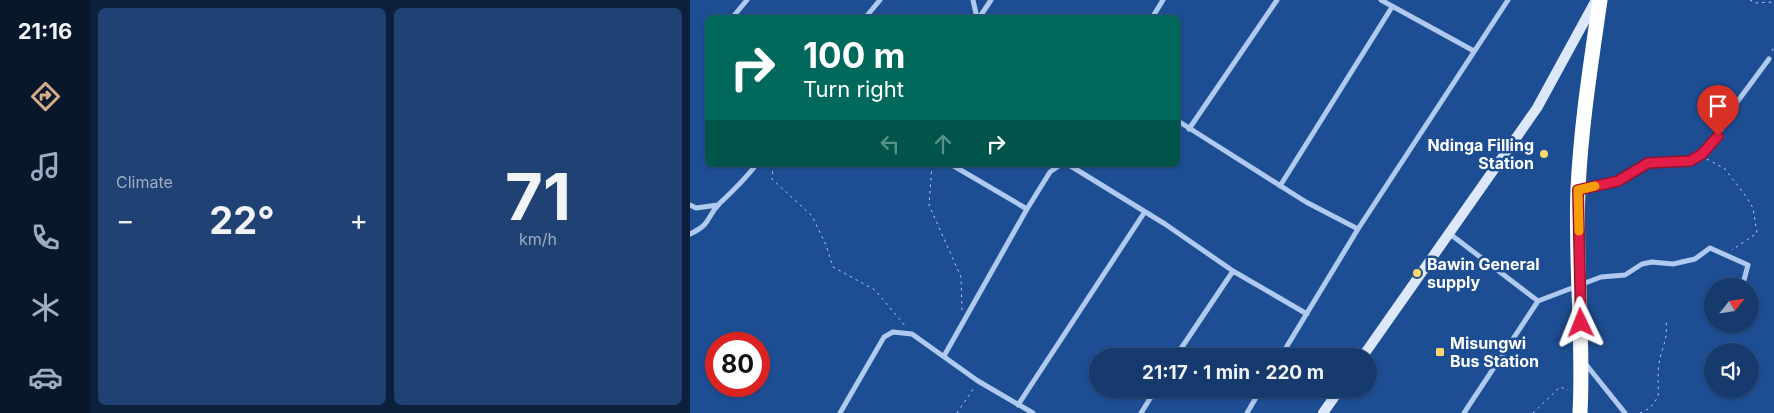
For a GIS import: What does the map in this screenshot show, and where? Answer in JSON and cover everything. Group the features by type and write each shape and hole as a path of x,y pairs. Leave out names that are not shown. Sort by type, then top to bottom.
{"highway":[{"path":"1580,413 1582,359 1578,190 1583,116 1600,0"}],"street":[{"path":"734,15 747,0"},
{"path":"868,15 880,0"},
{"path":"973,0 977,15"},
{"path":"980,15 991,0"},
{"path":"1154,15 1162,0"},
{"path":"1189,129 1277,0"},
{"path":"1381,0 1474,51"},
{"path":"1286,348 1358,229 1508,0"},
{"path":"1369,348 1537,108 1596,0"},
{"path":"1280,186 1392,6"},
{"path":"1578,190 1618,181 1648,163 1690,161 1702,154 1718,136 1729,113 1769,59"},
{"path":"1180,123 1306,202 1358,229"},
{"path":"690,234 706,226 718,205 744,181 754,167"},
{"path":"955,167 1027,209"},
{"path":"944,356 1027,209 1050,172 1057,167"},
{"path":"1072,167 1144,213 1165,224 1233,271 1307,314"},
{"path":"690,205 696,208 718,205"},
{"path":"1018,406 1144,213"},
{"path":"1450,234 1538,300"},
{"path":"1464,413 1538,300 1579,287 1601,277 1625,275 1642,264 1674,264 1695,259 1710,248 1748,265 1745,278"},
{"path":"1181,348 1233,271"},
{"path":"840,413 884,336 893,332 912,334 978,381 1032,413"},
{"path":"1582,359 1625,413"},
{"path":"1141,413 1150,398"},
{"path":"1247,413 1256,398"},
{"path":"1323,413 1334,398"}],"path":[{"path":"1750,0 1755,3 1774,2"},
{"path":"1690,161 1704,158 1725,169 1753,208 1757,233 1724,255"},
{"path":"773,167 772,179 812,216 826,245 833,267 875,290 912,334"},
{"path":"932,167 929,205 962,278 963,321"},
{"path":"1640,413 1650,408 1658,397 1659,362 1668,339 1666,320"},
{"path":"957,413 978,381"},
{"path":"1533,413 1560,387"}],"slow traffic":[{"path":"1579,231 1578,190 1595,186"}],"place":[{"name":"Ndinga Filling Station","path":"1544,154"},
{"name":"Bawin General supply","path":"1417,273"},
{"name":"Misungwi Bus Station","path":"1440,352"}],"route":[{"path":"1581,323 1578,190 1618,181 1648,163 1690,161 1702,154 1718,136"}]}
